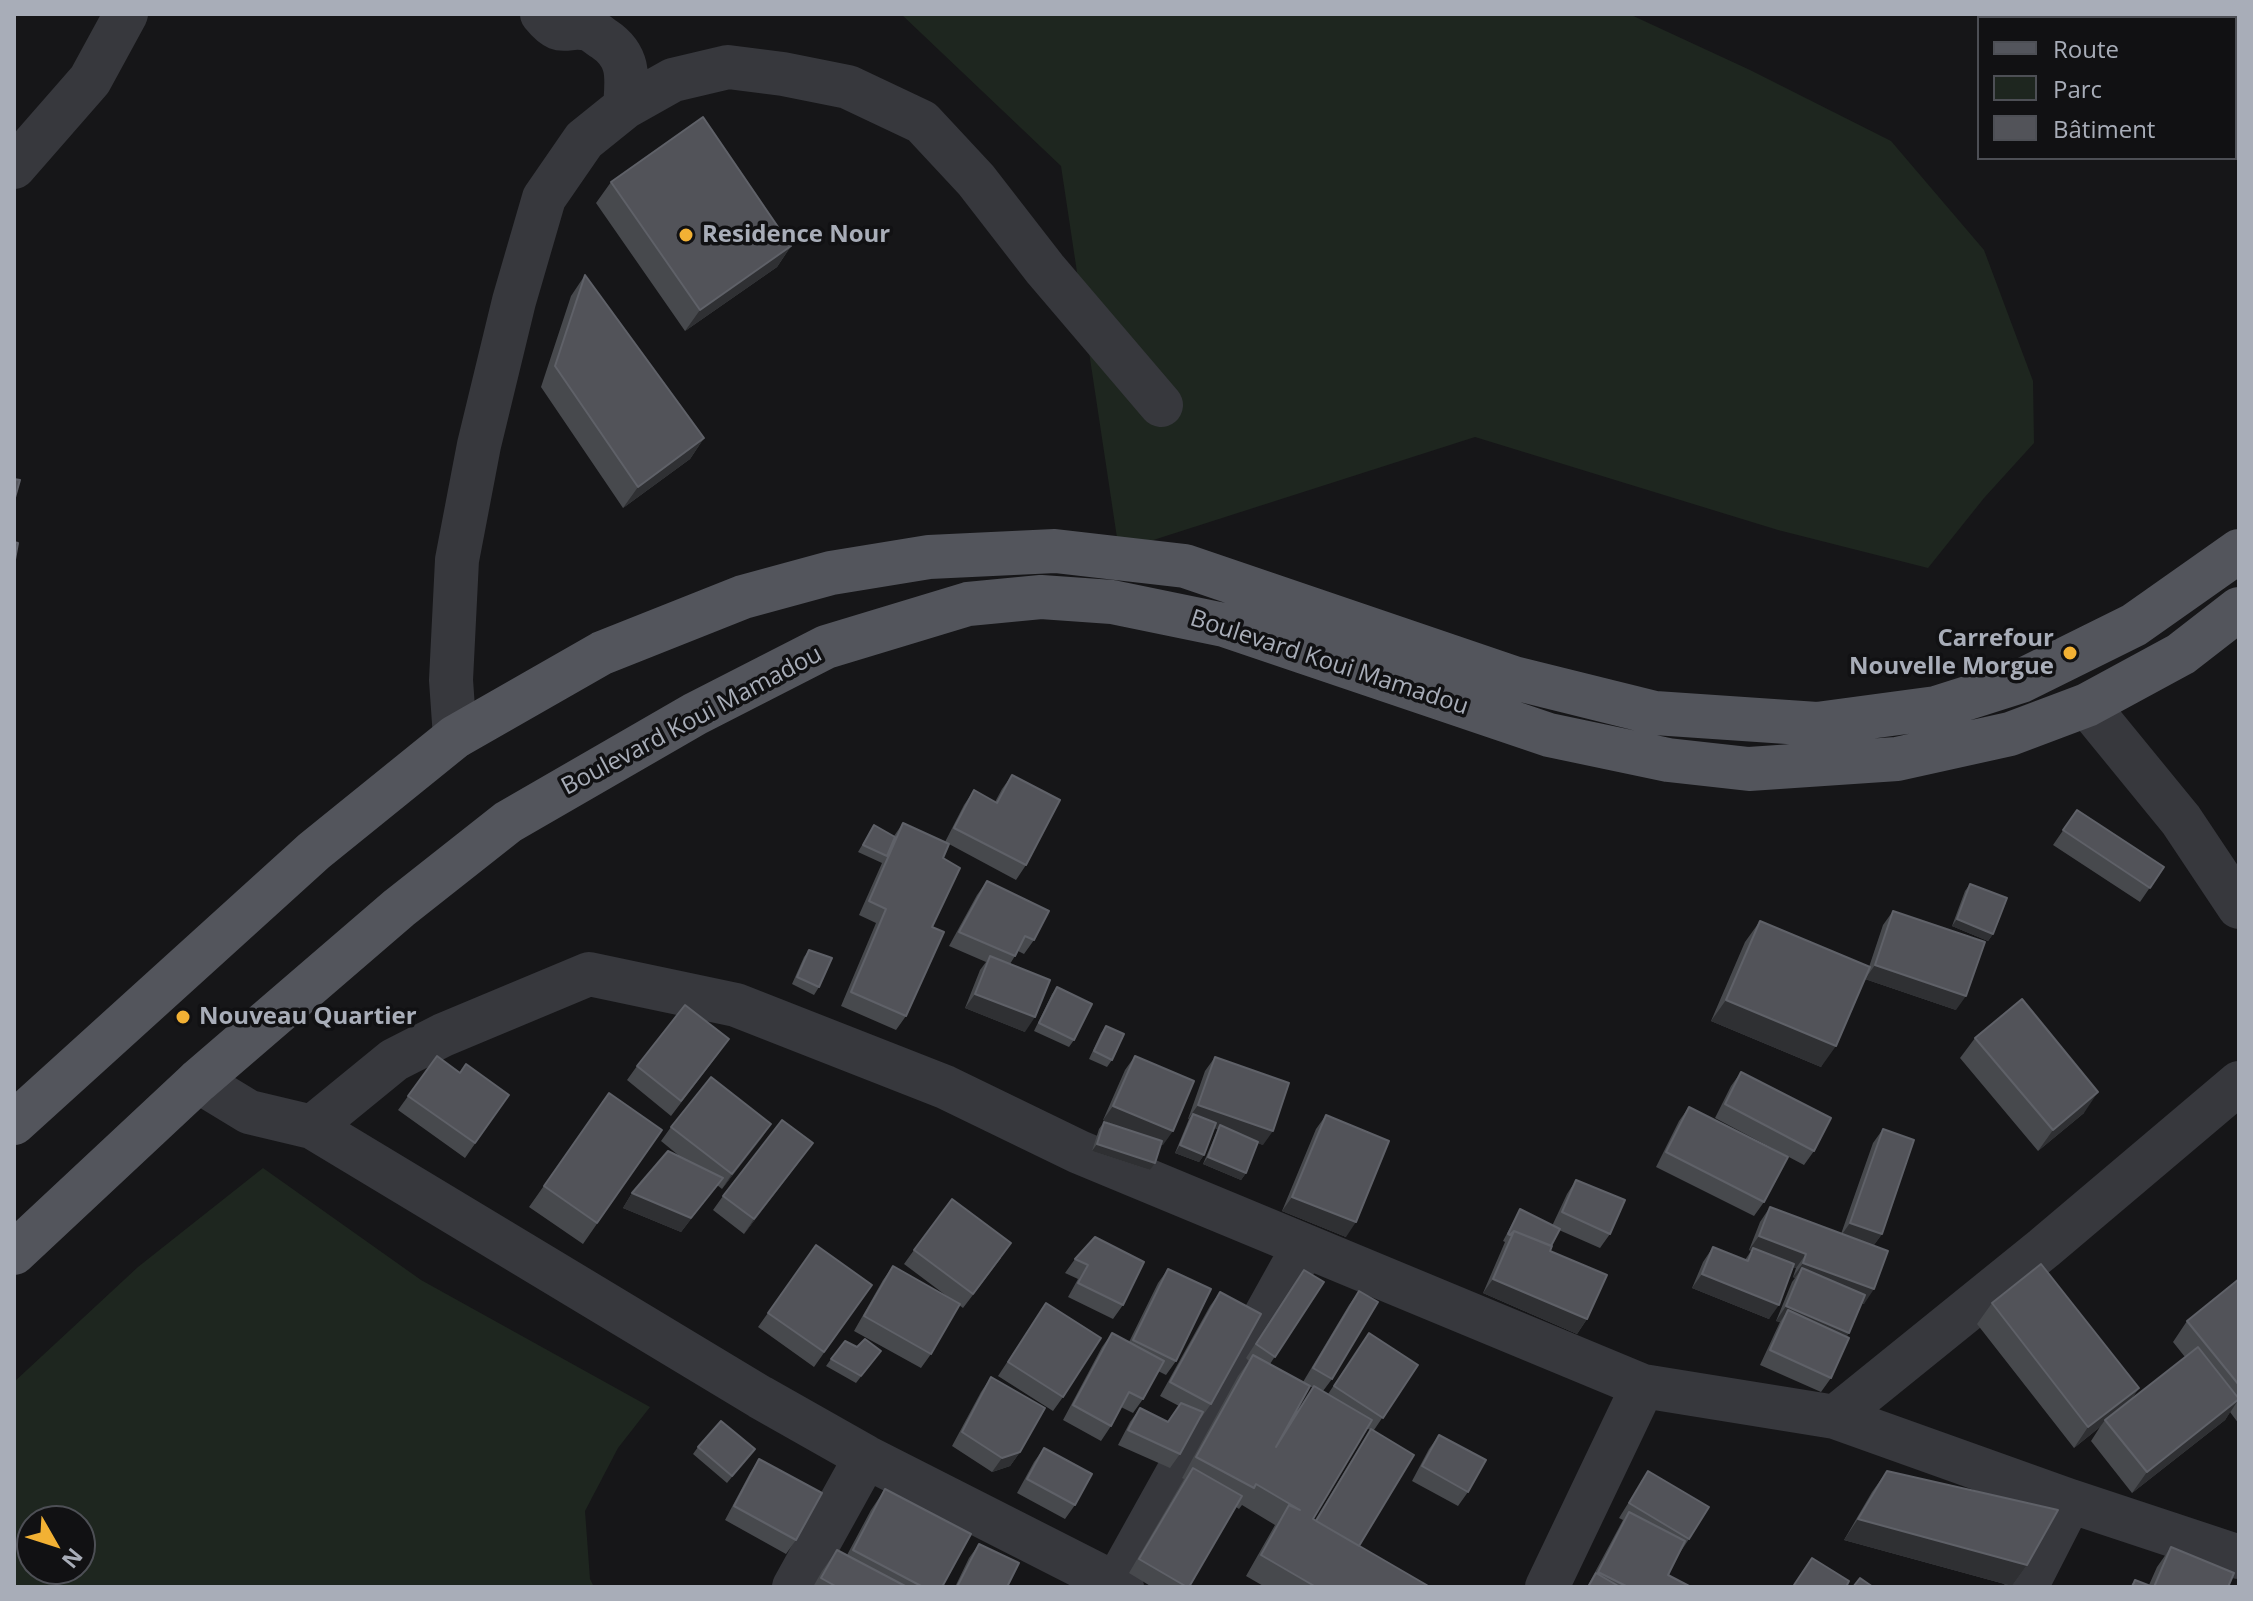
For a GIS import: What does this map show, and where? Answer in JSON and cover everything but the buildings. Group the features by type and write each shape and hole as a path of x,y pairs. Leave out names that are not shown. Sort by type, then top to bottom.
{"main road":[{"name":"Boulevard Koui Mamadou","path":"14,1123 314,851 455,737 602,653 743,597 831,573 929,557 1055,551 1185,566 1528,681 1655,713 1817,724 1936,708 2021,681 2134,625 2239,551"},
{"name":"Boulevard Koui Mamadou","path":"14,1253 198,1081 399,908 508,822 695,714 826,647 968,604 1041,597 1112,602 1224,625 1549,735 1668,760 1749,769 1897,759 2010,734 2087,705 2181,654 2239,609"}],"street":[{"path":"14,167 90,80 126,14"},
{"path":"542,14 551,25 563,30 588,29 616,46 627,70 625,107"},
{"path":"455,737 451,680 457,560 479,445 514,301 544,198 584,140 625,107 673,80 728,67 783,74 848,87 922,122 976,180 1045,269 1161,405"},
{"path":"2087,705 2181,820 2239,907"},
{"path":"312,1127 394,1060 443,1035 589,974 736,1005 945,1087 1079,1152 1643,1386 1835,1417 2070,1501 2239,1557"},
{"path":"198,1081 249,1112 312,1127 760,1397 866,1457 1119,1586 1304,1246"},
{"path":"1835,1417 2044,1248 2239,1083"},
{"path":"1547,1587 1643,1386"},
{"path":"794,1587 866,1457"},
{"path":"2026,1587 2070,1501"}],"green space":[{"path":"901,14 1629,14 1891,141 1984,250 2033,381 2034,443 1984,498 1928,568 1778,530 1475,437 1119,551 1061,166"},
{"path":"263,1168 421,1280 650,1407 618,1448 585,1511 590,1579 594,1587 14,1587 14,1382 138,1267"}],"place":[{"name":"Residence Nour","path":"686,235"},
{"name":"Carrefour Nouvelle Morgue","path":"2070,653"},
{"name":"Nouveau Quartier","path":"183,1017"}]}
